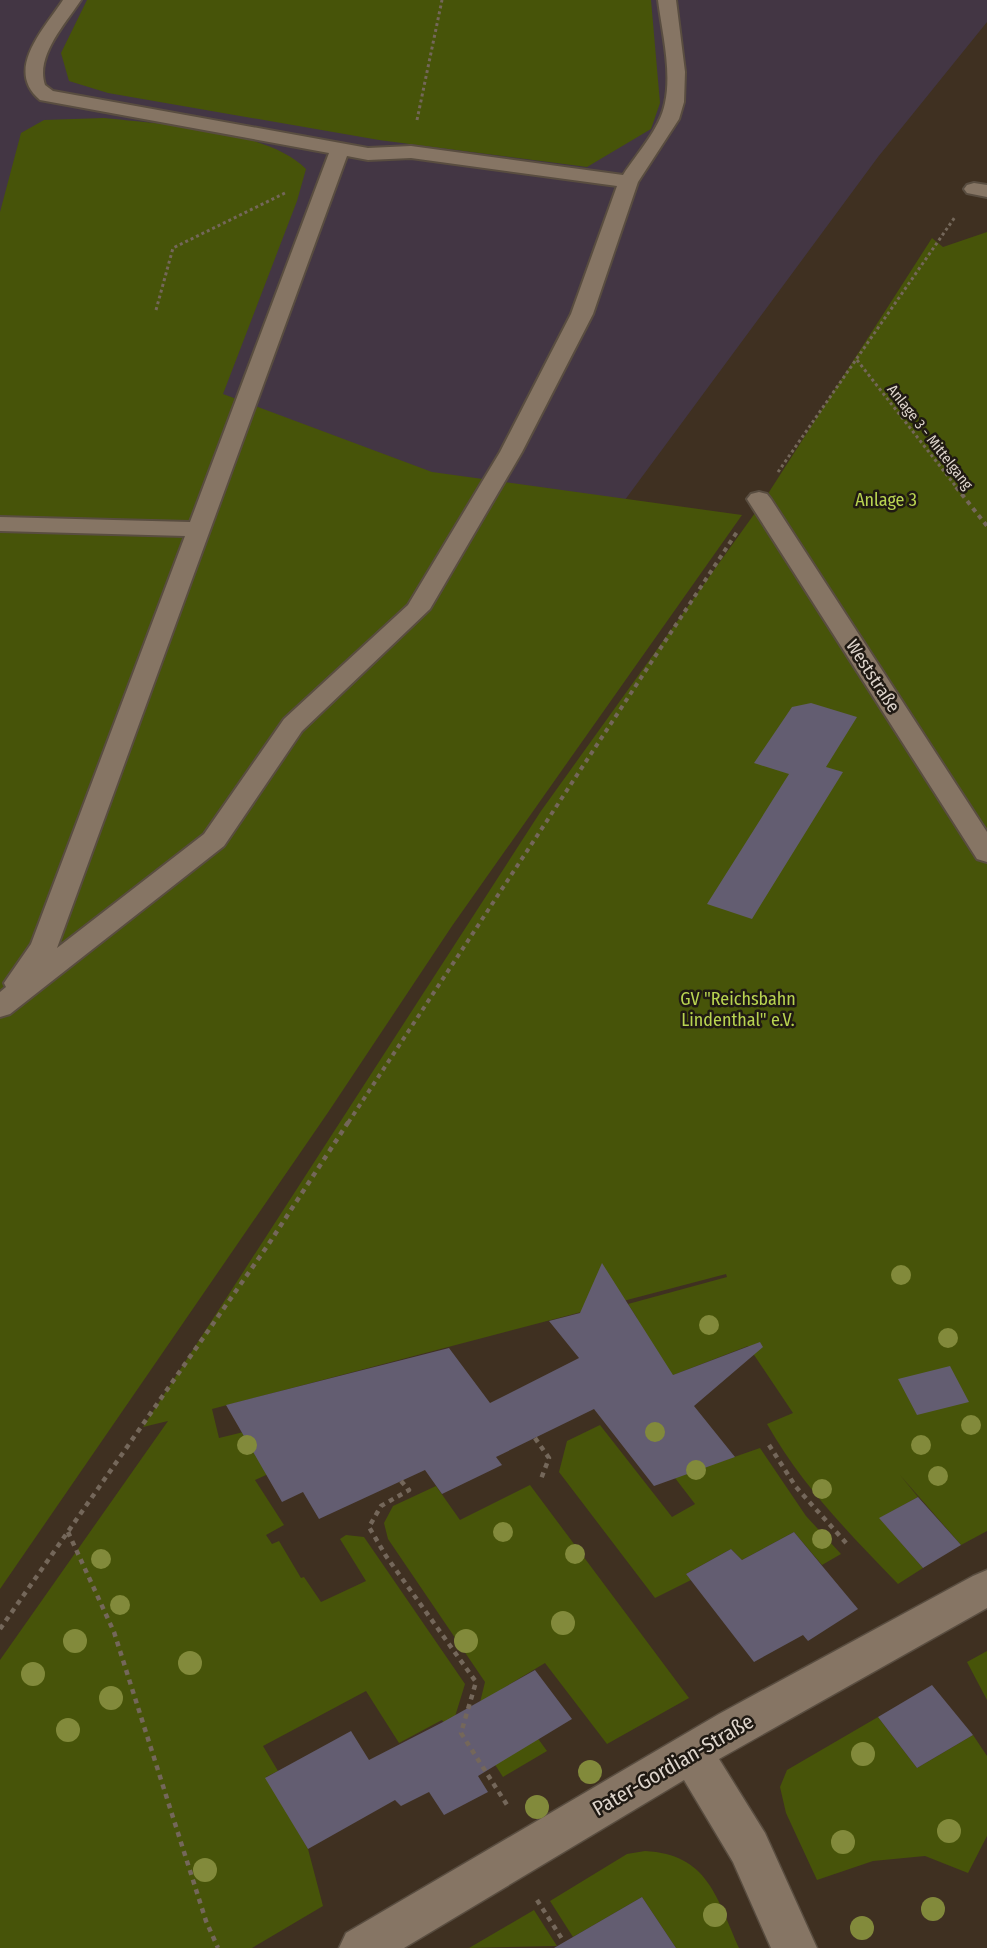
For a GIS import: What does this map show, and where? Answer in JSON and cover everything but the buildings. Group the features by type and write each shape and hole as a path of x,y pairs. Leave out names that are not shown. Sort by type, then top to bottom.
{"street":[{"name":"Pater-Gordian-Straße","path":"362,1948 692,1754 987,1588"},
{"path":"692,1754 749,1848 794,1948"}],"lane":[{"path":"72,0 36,57 33,78 36,87 47,96 335,160 368,154 411,152 628,182"},
{"path":"1,1008 214,840 293,725 418,609 511,452 582,314 628,182 669,119 675,102 676,72 667,0"},
{"path":"1,1008 44,946 335,160"},
{"name":"Weststraße","path":"759,499 987,854"},
{"path":"0,524 197,529"}],"path":[{"path":"411,152 442,0"},
{"path":"156,310 173,248 335,160"},
{"path":"0,1629 268,1245 759,499 981,190"},
{"name":"Anlage 3 - Mittelgang","path":"857,360 987,526"},
{"path":"535,1438 549,1458 541,1479"},
{"path":"769,1445 796,1487 848,1545"},
{"path":"401,1481 409,1490 381,1506 369,1527 386,1556 476,1682 461,1733 511,1812"},
{"path":"68,1531 114,1632 206,1921 218,1948"},
{"path":"535,1897 564,1942"}],"shaded area":[{"path":"0,0 987,0 987,22 878,157 374,840 0,1362"}],"green space":[{"path":"87,0 651,0 660,103 651,129 587,167 379,140 108,93 69,81 61,53"},
{"path":"104,118 182,126 239,137 266,145 288,156 306,169 297,201 223,394 432,472 742,515 452,926 329,1111 0,1589 0,212 21,133 44,120"},
{"path":"987,232 987,1531 961,1545 900,1475 918,1497 880,1518 923,1568 898,1584 827,1508 781,1447 767,1424 793,1413 748,1346 663,1379 714,1464 760,1448 806,1516 841,1554 822,1565 794,1532 742,1560 731,1549 686,1574 691,1580 655,1598 559,1472 567,1441 600,1425 672,1517 695,1504 652,1448 599,1332 637,1318 628,1304 727,1277 726,1274 212,1409 219,1438 364,1403 380,1424 255,1480 284,1525 266,1535 272,1544 279,1541 301,1578 304,1577 321,1602 366,1581 340,1539 346,1535 364,1537 465,1684 450,1733 442,1720 399,1743 366,1691 263,1746 278,1771 266,1777 308,1849 323,1906 252,1948 0,1948 0,1660 168,1421 143,1427 541,811 760,506 932,238 943,247"},
{"path":"530,1485 689,1698 607,1744 545,1663 502,1689 547,1751 503,1777 473,1731 485,1682 388,1539 384,1523 393,1506 436,1486 460,1520"},
{"path":"987,1651 987,1700 967,1662"},
{"path":"878,1717 917,1768 973,1735 987,1756 987,1836 968,1873 925,1856 873,1861 817,1880 786,1813 780,1787 787,1770"},
{"path":"645,1851 666,1854 683,1860 697,1870 716,1896 739,1948 676,1948 642,1897 573,1937 550,1901 627,1854"},
{"path":"534,1910 557,1946 469,1948"}],"park label":[{"name":"Anlage 3","path":"886,500"},
{"name":"GV \"Reichsbahn Lindenthal\" e.V.","path":"738,1009"}]}
